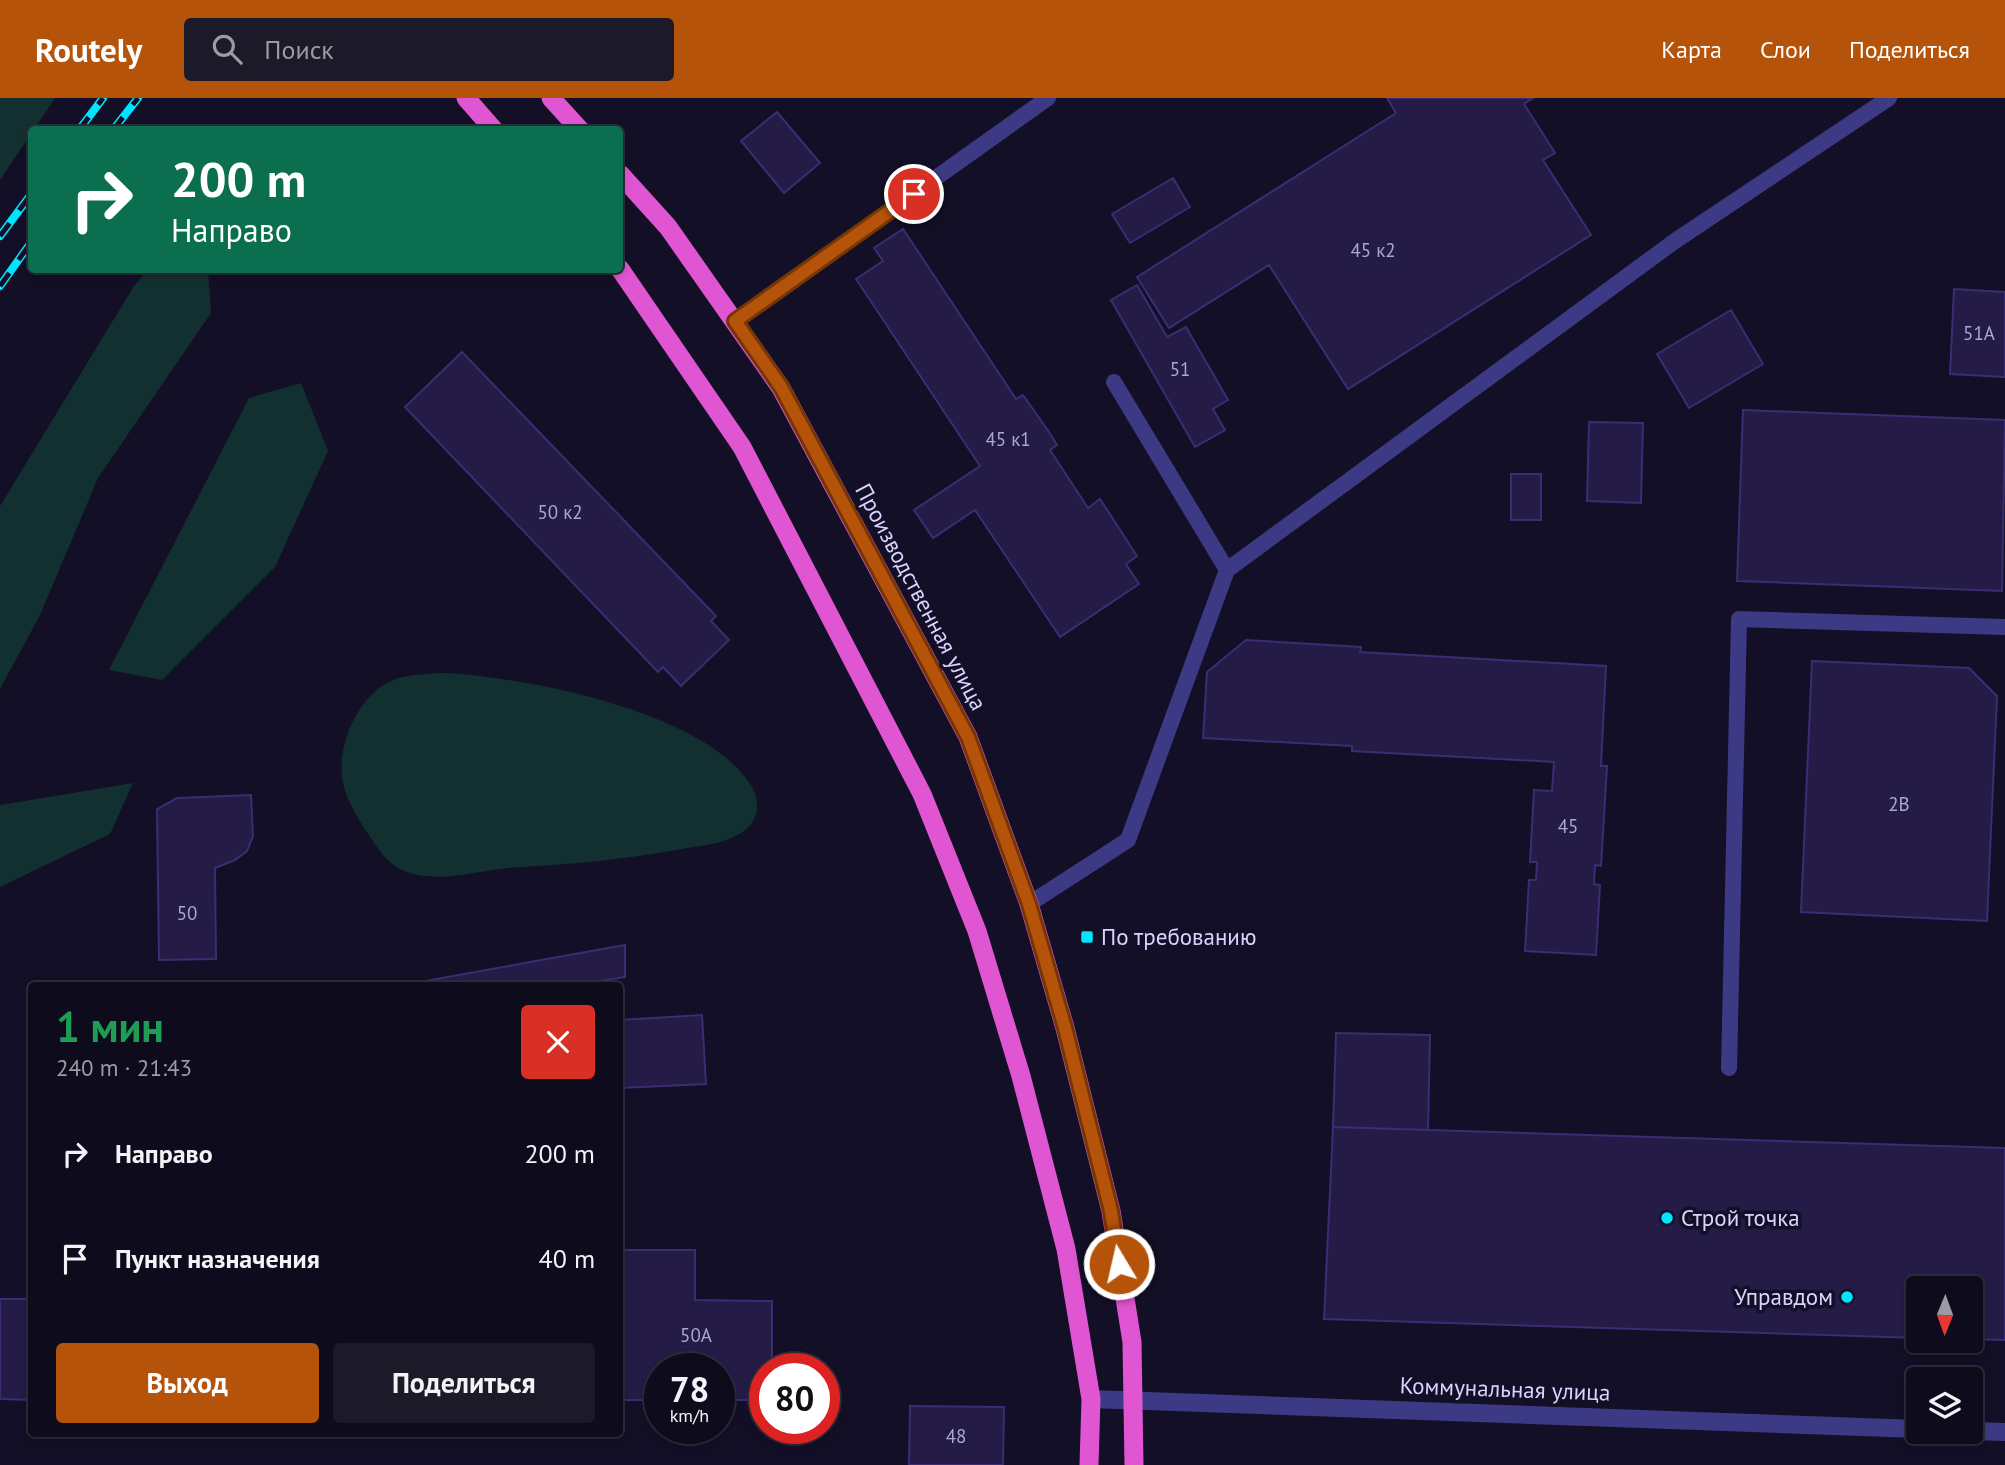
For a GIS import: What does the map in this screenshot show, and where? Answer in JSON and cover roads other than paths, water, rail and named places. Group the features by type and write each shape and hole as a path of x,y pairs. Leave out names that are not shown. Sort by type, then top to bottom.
{"highway":[{"path":"466,98 490,126"},
{"path":"551,98 576,126"},
{"name":"Производственная улица","path":"623,177 668,227 781,387 968,737 1029,904 1065,1028 1111,1211 1132,1342 1134,1465"},
{"path":"623,273 742,447 922,794 977,931 1021,1076 1066,1250 1091,1398 1089,1465"}],"street":[{"name":"Коммунальная улица","path":"1091,1398 1906,1429"},
{"path":"1983,1431 2005,1432"}],"lane":[{"path":"735,321 1048,98"},
{"path":"1029,904 1128,840 1227,570 1675,241 1889,98"},
{"path":"1114,382 1227,570"},
{"path":"1729,1068 1739,619 2005,627"}],"railway":[{"path":"82,126 103,98"},
{"path":"116,126 138,98"},
{"path":"0,236 28,198"},
{"path":"0,286 28,247"}],"place":[{"name":"По требованию","path":"1087,937"},
{"name":"Строй точка","path":"1667,1218"},
{"name":"Управдом","path":"1847,1297"}]}
